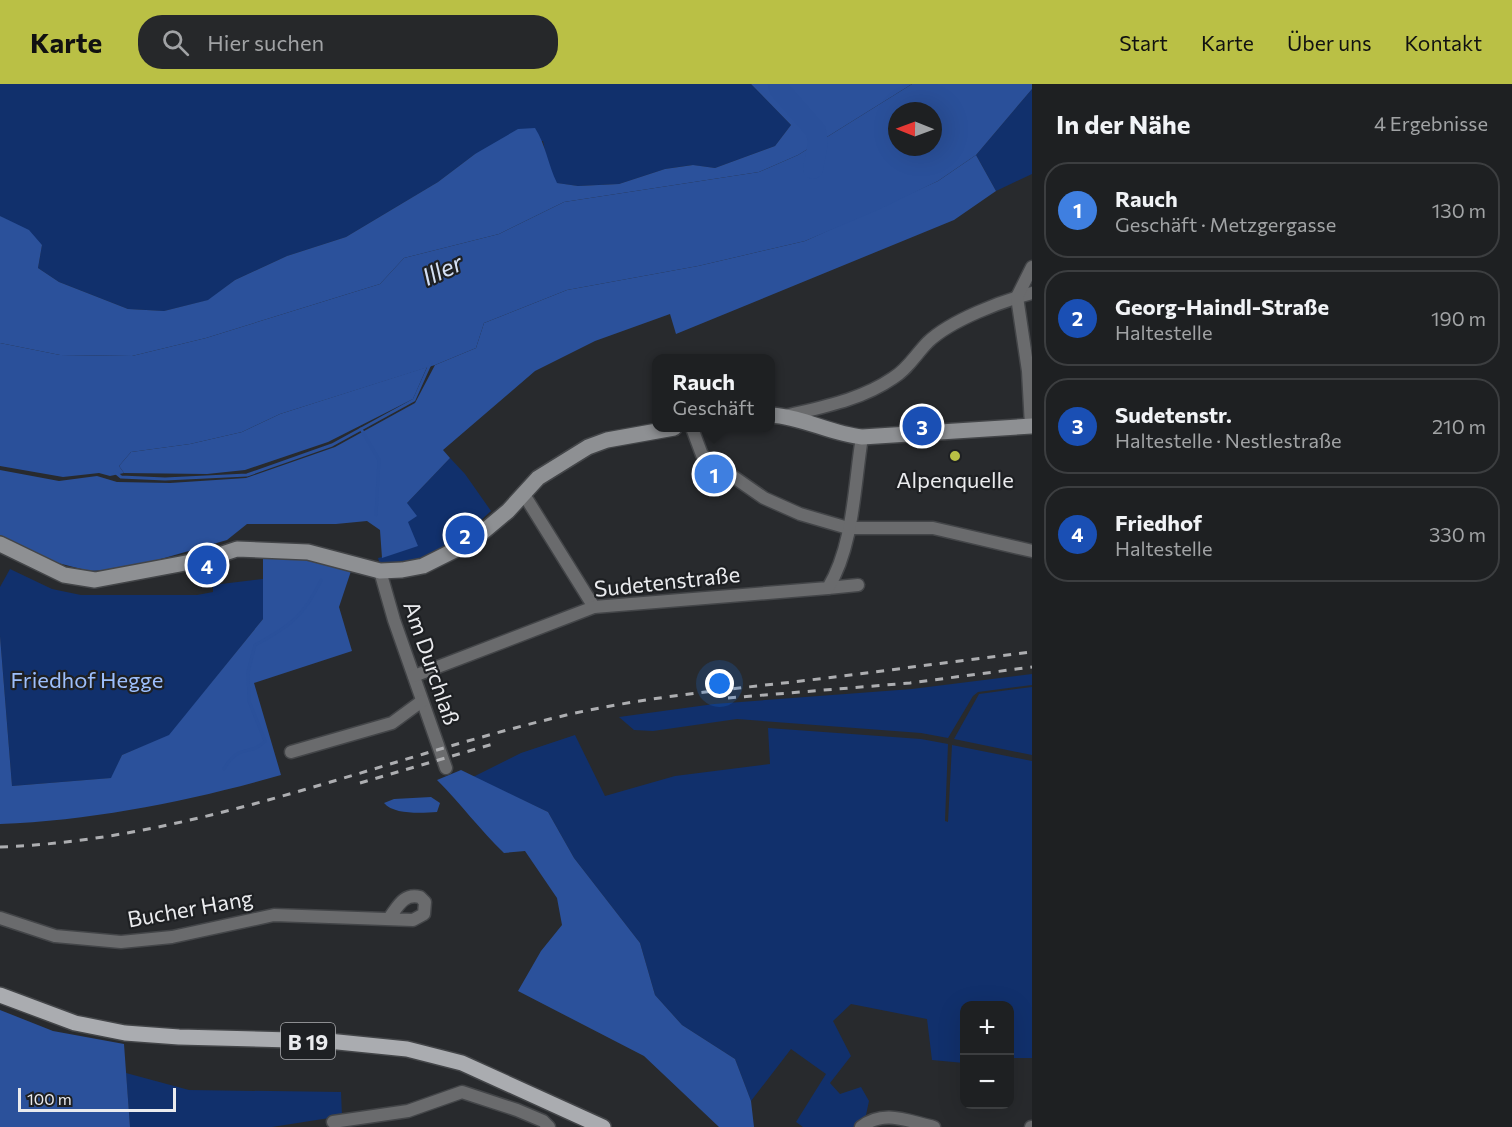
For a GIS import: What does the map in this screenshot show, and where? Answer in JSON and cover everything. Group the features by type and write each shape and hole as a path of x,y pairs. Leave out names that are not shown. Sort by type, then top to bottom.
{"main road":[{"name":"B 19","path":"0,995 52,1015 97,1028 179,1037 328,1041 407,1049 462,1064 603,1127"}],"street":[{"path":"778,416 844,435 862,437 1031,426 1028,371 1017,297 1032,267"},
{"path":"778,416 868,393 895,377 929,341 947,329 1017,297 1032,293"},
{"path":"0,544 64,575 95,580 207,559 237,549 308,552 380,571 423,566 449,555 490,528 538,478 588,447 607,440 652,432"},
{"path":"693,432 702,455 764,498 800,514 849,528 933,528 1032,551"},
{"path":"828,588 836,575 849,528 862,437"},
{"path":"523,493 594,607"},
{"name":"Am Durchlaß","path":"380,571 391,611 446,768"},
{"name":"Sudetenstraße","path":"414,676 594,607 858,585"},
{"path":"291,752 392,723 422,701"},
{"name":"Bucher Hang","path":"0,918 55,936 121,942 172,937 273,915 390,917"},
{"path":"333,1122 408,1111 462,1092 517,1110 543,1121 549,1127"},
{"path":"861,1127 873,1118 883,1116 934,1127"}],"green space":[{"path":"0,84 751,84 791,125 775,146 715,168 692,165 665,169 619,184 578,186 556,183 548,166 543,141 475,154 438,182 346,237 287,256 235,280 209,300 164,311 128,309 59,282 38,268 42,245 0,216"},
{"path":"1032,89 1032,174 996,191 976,155"},
{"path":"450,458 465,474 491,511 470,530 466,525 451,537 456,545 423,562 381,567 378,558 382,557 408,522 407,503"},
{"name":"Friedhof Hegge","path":"10,569 52,589 81,595 197,595 213,592 213,585 263,579 263,619 169,736 122,755 112,778 12,786 0,636 0,587"},
{"path":"1032,674 1032,685 978,692 973,696 948,738 921,733 737,719 653,731 634,730 619,717 714,704 912,689"},
{"path":"1032,687 1032,755 954,739 979,694"},
{"path":"768,728 921,739 948,744 945,821 948,822 952,745 1032,761 1032,1058 1014,1058 1014,1001 960,1001 960,1063 932,1060 927,1019 851,1004 833,1021 851,1056 830,1083 840,1094 861,1087 869,1101 866,1115 855,1127 803,1127 796,1122 826,1074 791,1049 751,1101 735,1059 682,1025 655,995 640,943 574,858 548,812 473,777 521,753 575,735 605,796 675,776 770,764"},
{"path":"126,1073 189,1090 341,1092 342,1116 272,1127 130,1127"}],"shaded area":[{"path":"751,84 912,84 798,155 759,172 564,202 499,234 404,258 380,284 206,338 132,356 60,355 0,343 0,216 29,230 42,245 38,268 59,282 128,309 164,311 208,300 235,280 287,256 346,237 438,182 475,154 518,129 535,128 557,183 578,186 619,184 665,169 693,165 715,168 775,146 791,125"},
{"path":"976,155 996,191 954,220 676,334 670,314 595,341 535,371 443,450 450,458 407,503 417,516 408,522 418,546 382,558 380,530 367,521 336,524 247,524 227,540 126,569 89,571 58,563 0,535 0,470 59,481 97,476 117,482 170,483 246,478 335,447 415,403 435,365 476,348 484,323 567,290 698,266 805,241 938,181"},
{"path":"427,367 413,399 328,442 245,470 207,474 124,473 119,466 131,452 190,444 242,432 280,414"},
{"path":"263,554 306,557 351,571 339,607 352,651 254,683 281,775 142,808 36,822 0,824 0,636 12,786 111,778 122,755 169,735 263,619"},
{"path":"461,770 548,812 574,858 640,943 655,995 682,1025 735,1059 751,1101 754,1127 719,1127 644,1056 518,991 541,951 562,925 557,898 525,851 504,853 437,780"},
{"path":"0,1010 53,1031 124,1044 130,1127 0,1127"}],"water":[{"name":"Iller","path":"912,84 1032,84 1032,89 976,155 938,181 805,241 698,266 567,290 484,323 476,348 435,365 280,414 242,432 190,444 131,452 119,466 124,473 110,476 99,473 63,477 0,466 0,343 60,355 132,356 206,338 380,284 404,258 499,234 564,202 759,172 798,155"},
{"path":"431,797 440,803 437,812 416,813 394,810 384,803 394,799"}],"waterway":[{"path":"778,84 780,90 816,131 818,143 813,169"},
{"path":"115,472 121,477 165,479 247,475 332,445 414,400 431,362"},
{"path":"361,429 379,460 376,515"},
{"path":"224,769 235,755 260,746 265,741 249,701 248,672 255,645 295,619 309,602 321,580"}],"railway":[{"path":"0,847 74,841 146,829 217,813 500,732 599,708 685,694 1032,652"},
{"path":"728,698 910,683 1032,667"},
{"path":"360,783 493,744"}],"place":[{"name":"Sudetenstr.","path":"922,426"},
{"name":"Alpenquelle","path":"955,456"},
{"name":"Rauch","path":"714,474"},
{"name":"Georg-Haindl-Straße","path":"465,535"},
{"name":"Friedhof","path":"207,565"}]}
